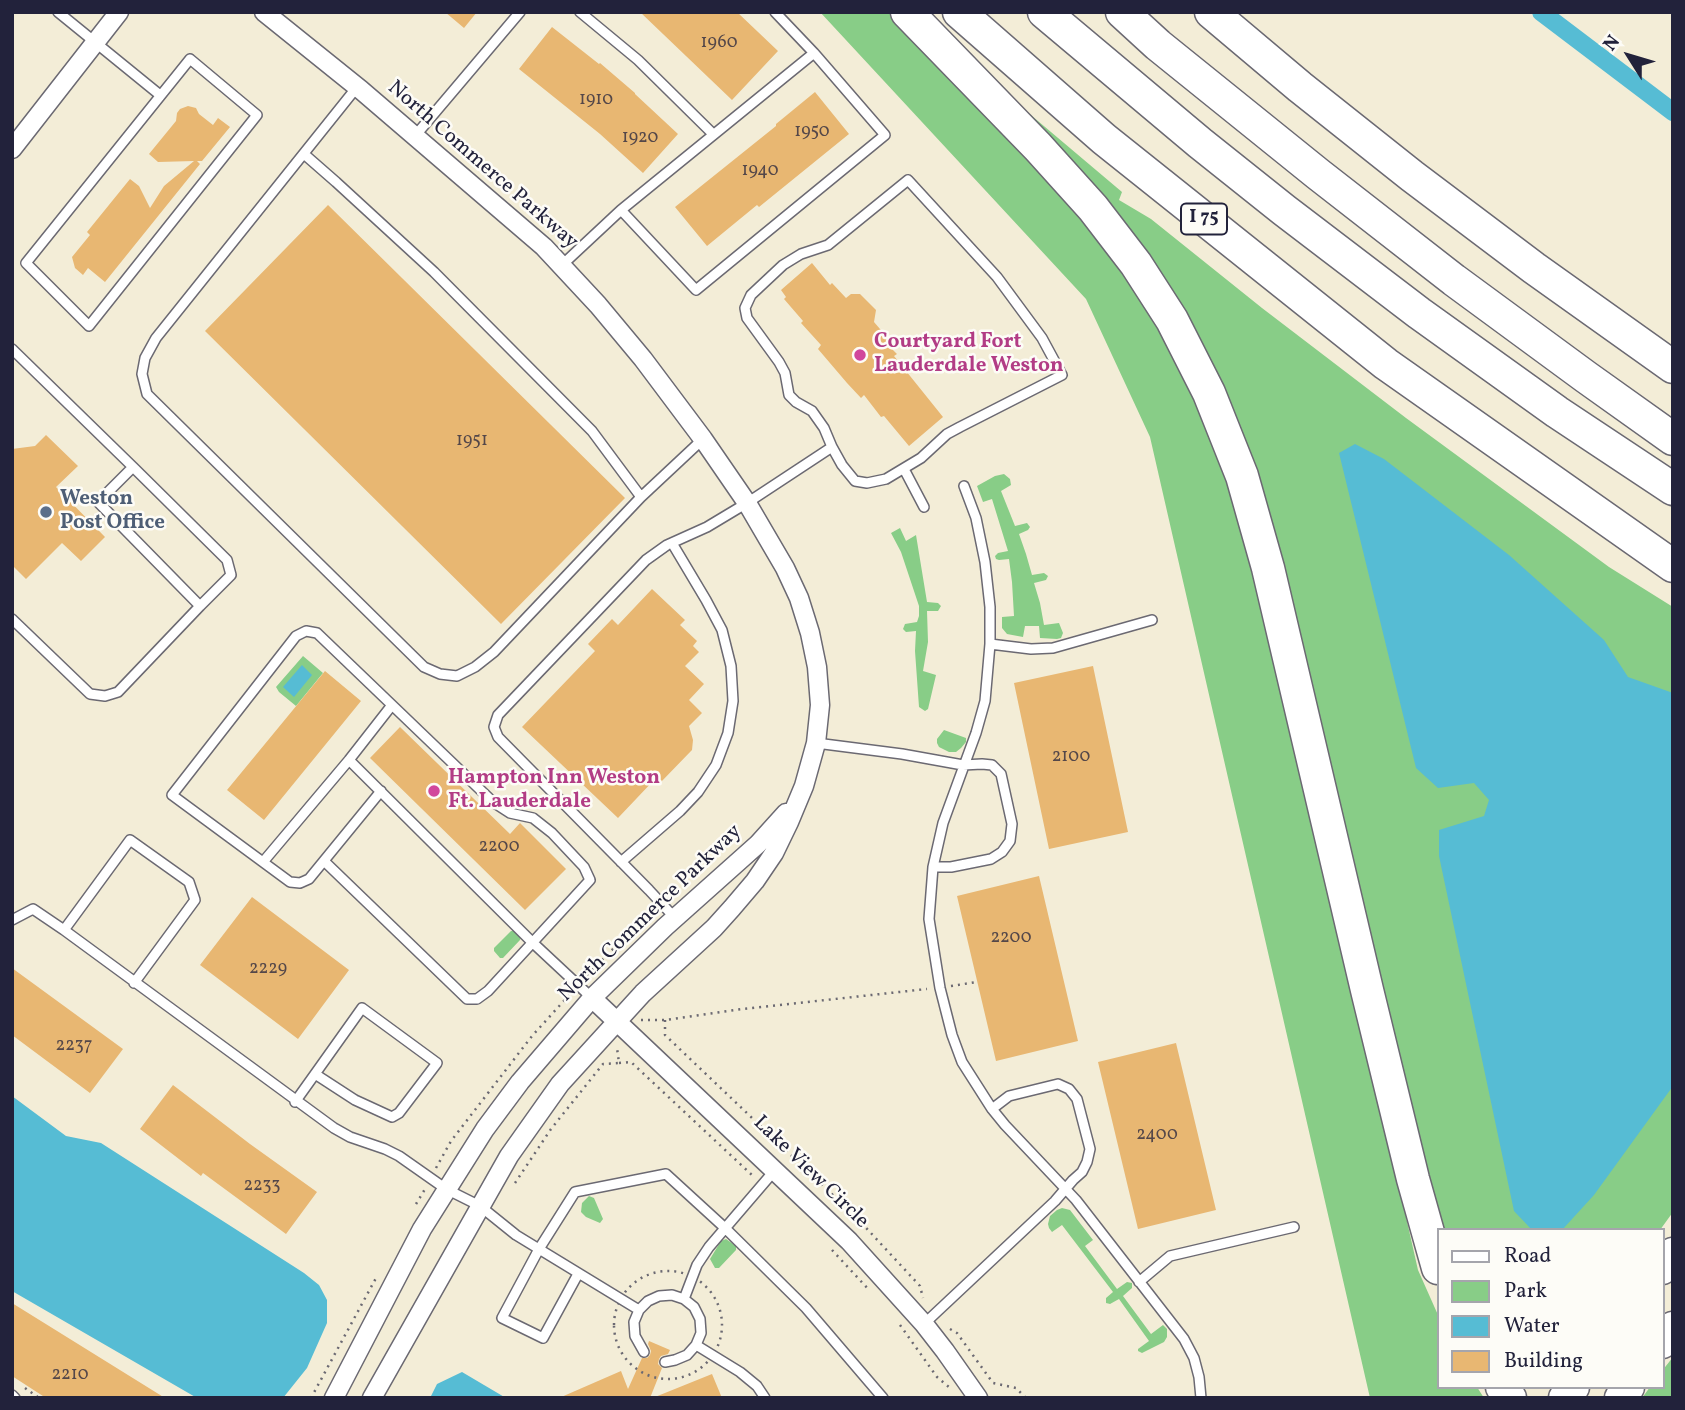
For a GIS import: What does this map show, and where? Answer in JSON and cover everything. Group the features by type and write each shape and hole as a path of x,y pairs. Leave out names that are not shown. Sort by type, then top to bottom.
{"highway":[{"path":"907,12 1093,208 1136,264 1172,320 1209,393 1242,476 1268,568 1360,963 1436,1262"},
{"name":"I 75","path":"959,12 1104,139 1386,364 1673,566"},
{"path":"1044,12 1200,143 1419,313 1557,412 1673,489"},
{"path":"1122,12 1318,174 1454,280 1673,439"},
{"path":"1211,12 1412,176 1534,268 1673,367"}],"street":[{"path":"12,149 119,12"},
{"name":"North Commerce Parkway","path":"264,12 357,87 544,247 643,359 747,503 785,568 799,598 810,633 817,667 820,705 816,743 804,786 774,853 755,881 714,928 643,993 624,1027 560,1084 509,1156 372,1398"},
{"name":"North Commerce Parkway","path":"334,1398 422,1229 485,1129 520,1082 592,998 675,918 758,844 785,815 804,786"},
{"name":"Lake View Circle","path":"592,998 849,1241 923,1324 978,1398"}],"lane":[{"path":"58,12 160,95"},
{"path":"415,136 520,12"},
{"path":"580,12 639,60 713,134"},
{"path":"621,210 696,290 885,135 775,12"},
{"path":"561,266 621,210 814,53"},
{"path":"190,59 257,116 89,326 26,263 160,95 190,59"},
{"path":"357,87 156,338 145,358 142,374 147,394 424,667 440,674 457,676 475,667 494,652 640,497 703,439"},
{"path":"304,154 434,272 592,431 640,497"},
{"path":"908,180 997,276 1042,338 1062,375 947,434 921,458 887,479 867,483 855,481 832,447 824,428 812,411 789,395 785,373 747,318 745,308 751,295 783,265 802,254 828,245 908,180"},
{"path":"12,349 227,560 231,575 118,692 105,696 90,694 12,619"},
{"path":"675,918 498,737 494,727 498,715 646,560 747,503 832,447"},
{"path":"133,467 98,502 200,606"},
{"path":"904,469 924,507"},
{"path":"964,486 976,518 985,562 990,607 990,644 985,701 943,822 933,867 929,919 940,988 952,1035 962,1062 992,1109 1076,1200 1184,1339 1194,1358 1201,1398"},
{"path":"621,862 698,792 716,765 728,733 733,701 731,667 722,630 672,543"},
{"path":"990,644 1031,649 1053,648 1152,620"},
{"path":"324,861 467,999 477,999 488,990 590,880 584,867 552,833 533,818 510,813 493,802 317,633 306,631 296,636 172,795 290,882 299,883 309,879 381,791"},
{"path":"263,862 392,705"},
{"path":"816,743 963,765 992,765 1001,774 1012,824 1010,841 1002,852 991,859 951,867 933,867"},
{"path":"349,760 592,998"},
{"path":"64,930 130,840 189,882 195,900 134,983"},
{"path":"12,920 33,909 334,1128 399,1156 446,1189 480,1206 516,1235 639,1310"},
{"path":"295,1102 362,1008 437,1063 399,1113 392,1117 355,1100 315,1074"},
{"path":"923,1324 1055,1201 1082,1172 1087,1162 1090,1149 1077,1099 1069,1089 1058,1084 1009,1096 992,1109"},
{"path":"684,1298 697,1265 709,1247 775,1170"},
{"path":"578,1274 542,1338 502,1318 539,1249 575,1192 666,1174 806,1308 883,1398"},
{"path":"1139,1282 1170,1256 1294,1227"},
{"path":"644,1352 635,1336 634,1322 639,1310 648,1301 659,1296 684,1298 694,1307 700,1319 701,1333 696,1345 687,1355 665,1362"},
{"path":"696,1345 740,1372 757,1386 765,1398"}],"path":[{"path":"619,1063 617,1048 624,1027 642,1020 665,1020 978,982"},
{"path":"665,1020 665,1035 856,1217 920,1286 927,1303"},
{"path":"515,1182 551,1129 603,1064 631,1062 762,1184"},
{"path":"828,1246 873,1295"},
{"path":"671,1271 692,1277 709,1290 720,1309 722,1330 713,1356 702,1368 674,1380 643,1374 627,1361 617,1344 614,1323 621,1299 631,1285 650,1274 671,1271"},
{"path":"900,1325 937,1377 952,1391"},
{"path":"946,1326 957,1333 992,1383 1016,1388 1026,1398"},
{"path":"21,1386 39,1398"}],"green space":[{"path":"820,12 891,12 1080,201 1130,267 1196,396 1252,538 1418,1270 1436,1310 1436,1389 1478,1389 1484,1398 1370,1398 1150,437 1086,299"},
{"path":"1019,105 1122,192 1119,200 1151,219 1406,418 1609,567 1673,607 1673,1212 1661,1228 1442,1228 1238,445 1015,110"},
{"path":"1004,474 1010,479 1011,485 1001,491 1015,526 1027,523 1030,527 1019,534 1032,575 1044,573 1048,576 1046,580 1034,583 1044,625 1059,623 1063,633 1061,638 1040,638 1039,626 1025,626 1023,637 1007,634 1002,628 1002,617 1014,616 1012,582 1009,559 999,560 995,556 1008,551 992,499 983,502 977,486"},
{"path":"900,528 906,541 916,535 927,602 941,606 938,611 927,611 928,642 923,671 936,675 928,709 925,711 919,707 916,631 906,632 903,629 905,624 917,622 919,606 901,552 891,533"},
{"path":"303,656 323,673 296,706 276,687"},
{"path":"944,730 966,738 966,742 956,752 939,747 937,739"},
{"path":"511,931 521,937 520,940 500,958 494,948"},
{"path":"589,1196 594,1198 603,1219 600,1223 581,1212 582,1203"},
{"path":"1062,1208 1070,1210 1093,1240 1085,1246 1117,1289 1127,1282 1132,1283 1132,1288 1123,1296 1151,1334 1163,1325 1167,1329 1164,1342 1142,1353 1138,1351 1149,1341 1119,1299 1110,1304 1106,1303 1106,1298 1113,1292 1062,1225 1052,1232 1049,1228 1050,1216"},
{"path":"726,1239 736,1246 736,1250 719,1268 715,1268 710,1259 721,1241"},
{"path":"1673,1357 1673,1398 1642,1398 1649,1389 1664,1389 1664,1368"}],"water":[{"path":"1355,444 1384,459 1509,555 1604,640 1628,677 1673,693 1673,1086 1594,1195 1564,1228 1530,1228 1514,1211 1439,856 1439,830 1484,816 1489,800 1474,783 1438,788 1416,768 1339,453"},
{"path":"302,665 312,675 294,697 283,687"},
{"path":"12,1096 66,1136 101,1143 319,1285 327,1300 327,1323 307,1368 283,1398 197,1398 12,1291"},
{"path":"462,1372 506,1398 430,1398 437,1384"}],"building":[{"path":"445,12 477,12 464,28"},
{"path":"640,12 737,12 778,51 732,100"},
{"path":"552,27 600,63 678,134 643,173 600,134 519,69"},
{"path":"815,92 849,134 707,246 675,207"},
{"path":"188,106 196,108 199,114 213,125 218,118 230,127 202,161 197,161 200,164 105,282 88,268 83,275 75,268 72,257 90,235 87,232 130,179 139,186 150,208 164,186 194,161 158,162 149,154 176,121 180,109"},
{"path":"328,205 625,498 501,624 205,331"},
{"name":"Courtyard Fort Lauderdale Weston","path":"812,263 830,285 832,283 846,298 851,294 860,294 876,310 874,322 892,343 890,347 897,354 894,356 943,417 909,446 884,416 881,417 864,395 861,398 818,349 821,345 784,299 786,297 781,290"},
{"name":"Weston Post Office","path":"46,435 78,466 56,487 105,537 81,561 62,543 26,579 12,565 12,449 35,446"},
{"path":"652,589 685,620 680,625 697,641 693,646 699,652 685,666 704,684 689,700 702,713 689,726 693,740 692,750 660,783 655,779 618,818 522,727 595,651 588,644 612,619 618,625"},
{"path":"1093,666 1128,832 1049,849 1014,683"},
{"path":"325,671 361,701 264,820 227,790"},
{"name":"Hampton Inn Weston Ft. Lauderdale","path":"400,727 510,834 520,823 566,869 525,910 370,758"},
{"path":"1039,876 1078,1041 996,1061 957,896"},
{"path":"252,897 349,970 298,1039 200,965"},
{"path":"12,968 123,1049 90,1093 12,1035"},
{"path":"1176,1043 1216,1210 1138,1229 1098,1062"},
{"path":"173,1085 317,1192 286,1234 203,1173 201,1176 140,1129"},
{"path":"12,1303 165,1398 46,1398 12,1376"},
{"path":"649,1341 670,1350 659,1359 658,1364 662,1368 650,1398 559,1398 621,1371 628,1389 642,1358 650,1355"},
{"path":"712,1374 722,1398 655,1398 655,1397"}],"waterway":[{"path":"1541,12 1673,112"}],"place":[{"name":"Courtyard Fort Lauderdale Weston","path":"860,355"},
{"name":"Weston Post Office","path":"46,512"},
{"name":"Hampton Inn Weston Ft. Lauderdale","path":"434,791"}]}
